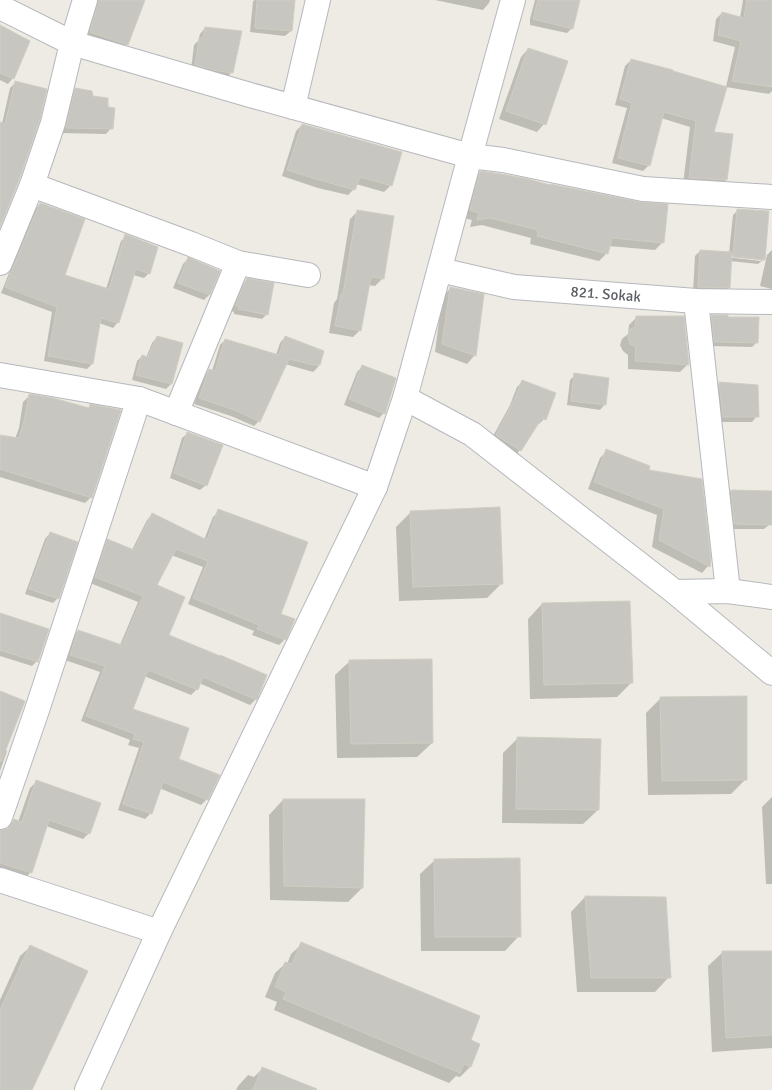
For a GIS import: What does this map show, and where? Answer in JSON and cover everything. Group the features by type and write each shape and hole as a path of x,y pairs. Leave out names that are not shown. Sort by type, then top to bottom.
{"street":[{"path":"0,263 32,185 53,123 72,43 85,0"},
{"path":"293,107 318,0"},
{"path":"87,1090 159,932 375,487 405,398 513,0"},
{"path":"0,8 72,43 470,156 503,160 643,189 772,197"},
{"path":"32,185 191,244 238,264 308,275"},
{"path":"176,413 238,264"},
{"name":"821. Sokak","path":"440,270 514,287 696,301 772,302"},
{"path":"696,301 728,591"},
{"path":"0,375 140,400 375,487"},
{"path":"405,398 472,434 674,592 772,673"},
{"path":"0,817 140,400"},
{"path":"674,592 728,591 772,597"},
{"path":"0,880 159,932"}],"building":[{"path":"98,0 145,0 128,45 90,32"},
{"path":"257,0 295,0 292,31 255,28"},
{"path":"538,0 580,0 573,29 533,19"},
{"path":"747,0 772,0 772,87 732,81 741,41 718,35 722,12 744,18"},
{"path":"0,25 30,41 14,79 0,73"},
{"path":"205,27 242,31 233,73 195,65 199,39 203,37"},
{"path":"528,48 568,61 546,125 506,111"},
{"path":"631,59 727,87 714,132 733,134 727,180 689,178 696,121 664,112 650,166 618,158 632,103 620,99"},
{"path":"15,81 47,89 40,119 0,227 0,122 5,124"},
{"path":"75,88 92,91 93,96 108,98 108,107 115,108 113,129 66,128"},
{"path":"302,124 402,152 392,186 360,177 355,190 287,170"},
{"path":"480,171 640,202 668,204 664,243 612,238 608,254 537,236 538,230 490,218 477,220 479,213 470,210"},
{"path":"40,203 85,219 65,275 109,289 125,234 158,247 150,274 136,269 119,323 101,318 93,364 48,356 57,307 5,287"},
{"path":"737,209 769,211 765,260 733,257"},
{"path":"357,210 394,216 384,279 371,277 361,331 335,326 341,294 343,294"},
{"path":"700,250 732,252 730,288 698,287"},
{"path":"188,257 220,271 210,295 178,283"},
{"path":"247,278 274,283 268,315 238,309 239,307 235,305"},
{"path":"450,287 484,294 476,356 442,344"},
{"path":"711,315 759,317 758,343 714,342"},
{"path":"636,316 684,316 689,365 635,361 636,347 630,344 628,337 629,330 635,327"},
{"path":"157,336 183,343 172,384 136,375 142,355 148,357"},
{"path":"285,336 324,351 320,365 289,359 260,422 237,411 199,398 209,369 215,371 225,339 279,355"},
{"path":"362,365 396,378 385,414 349,399"},
{"path":"574,373 609,378 606,405 571,401"},
{"path":"522,380 556,393 546,420 542,418 521,451 496,435"},
{"path":"719,382 758,385 759,417 723,417"},
{"path":"29,394 53,398 89,408 90,404 121,410 92,498 0,469 0,435 19,438"},
{"path":"187,432 223,445 207,486 174,473"},
{"path":"606,449 650,466 649,470 702,479 711,560 710,567 659,540 664,509 594,482"},
{"path":"731,490 772,491 772,525 734,524"},
{"path":"500,507 503,584 413,587 410,511"},
{"path":"218,509 308,542 281,614 295,619 286,640 257,629 259,625 193,598 208,561 176,549 157,585 185,597 169,635 267,675 257,700 203,677 198,690 148,670 133,709 189,728 179,759 220,775 208,800 163,782 152,814 123,804 144,742 133,739 135,734 86,716 105,666 70,655 78,630 122,645 143,596 95,577 107,539 134,550 152,513 207,540"},
{"path":"50,532 78,542 59,599 29,589"},
{"path":"630,601 633,683 544,685 542,603"},
{"path":"0,613 49,629 38,662 0,650"},
{"path":"432,659 433,743 351,744 349,660"},
{"path":"0,691 25,701 1,762 0,761"},
{"path":"747,696 747,780 662,781 660,697"},
{"path":"517,737 601,739 599,810 516,809"},
{"path":"36,780 101,803 90,834 49,820 32,873 0,863 0,830 9,828 14,819 22,822"},
{"path":"283,799 365,799 363,888 284,886"},
{"path":"520,858 521,937 435,937 434,859"},
{"path":"585,896 666,897 671,978 591,978"},
{"path":"301,942 480,1016 471,1040 480,1044 471,1067 464,1064 460,1073 283,999 286,992 275,987 285,962 292,964"},
{"path":"30,945 88,971 32,1090 0,1090 0,1010"},
{"path":"722,951 772,951 772,1035 726,1038"},
{"path":"262,1067 317,1089 253,1090"}]}
